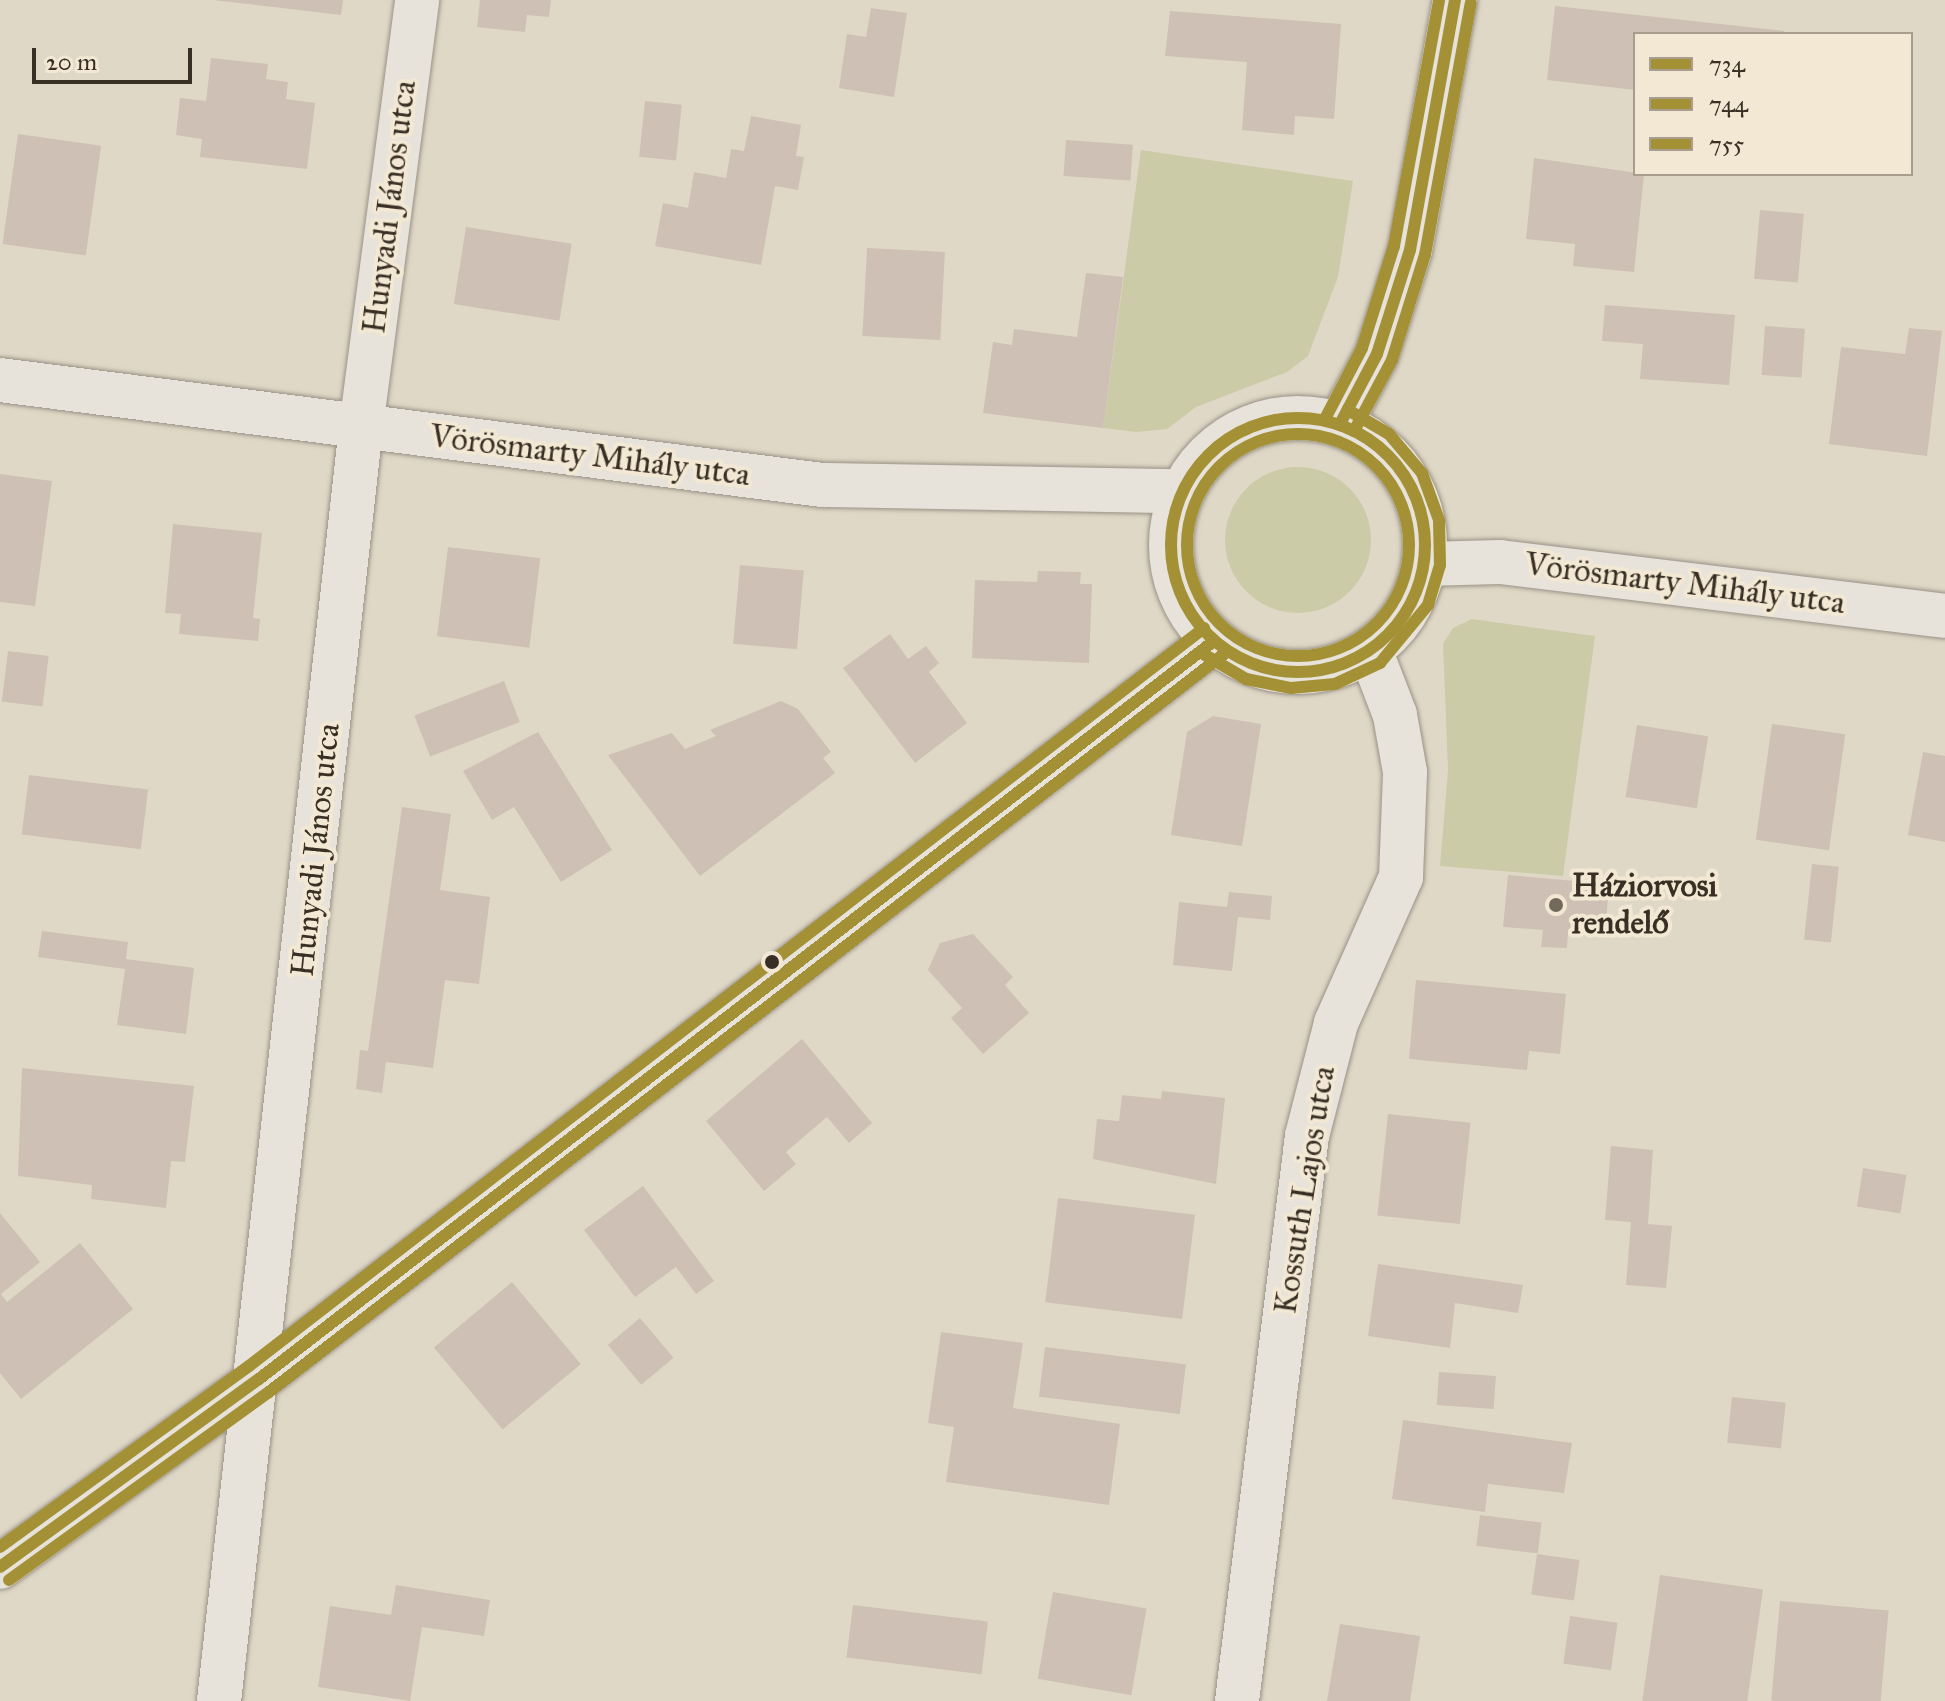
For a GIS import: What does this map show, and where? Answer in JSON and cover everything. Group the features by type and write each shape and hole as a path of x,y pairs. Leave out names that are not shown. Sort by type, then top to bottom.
{"street":[{"name":"Hunyadi János utca","path":"219,1701 259,1379 361,427 417,0"},
{"path":"1340,424 1377,354 1410,250 1455,0"},
{"name":"Vörösmarty Mihály utca","path":"0,380 822,485 1183,491"},
{"path":"1266,421 1340,424 1379,446 1407,479 1423,520 1424,564 1396,627 1370,650 1332,668 1291,672 1249,663 1214,641 1188,609 1173,571 1171,530 1183,491 1232,435 1266,421"},
{"name":"Vörösmarty Mihály utca","path":"1424,564 1500,562 1945,616"},
{"path":"0,1567 259,1379 1214,641"},
{"name":"Kossuth Lajos utca","path":"1237,1701 1307,1136 1336,1023 1401,877 1405,772 1395,715 1370,650"}],"green space":[{"path":"1141,150 1353,181 1338,277 1308,356 1287,372 1196,407 1167,429 1136,432 1103,428"},
{"path":"1298,467 1326,472 1350,488 1366,512 1371,540 1366,568 1350,592 1326,608 1298,613 1270,608 1246,592 1230,568 1225,540 1230,512 1246,488 1270,472"},
{"path":"1472,619 1595,636 1563,876 1440,866 1448,770 1443,644 1453,628"}],"building":[{"path":"213,0 343,0 341,15"},
{"path":"480,0 551,0 549,17 527,15 525,32 477,27"},
{"path":"1555,6 1784,31 1633,32 1633,90 1547,80"},
{"path":"871,8 907,13 894,97 839,88 847,34 866,37"},
{"path":"1170,11 1341,24 1334,119 1295,116 1294,135 1242,130 1247,62 1165,56"},
{"path":"211,58 268,64 266,79 288,82 286,99 315,103 307,169 200,157 202,139 176,135 180,98 206,101"},
{"path":"645,101 682,105 676,161 639,157"},
{"path":"751,116 801,125 796,156 804,157 798,190 775,186 761,265 655,246 663,203 688,208 694,172 726,178 731,149 744,151"},
{"path":"18,134 101,146 86,256 3,244"},
{"path":"1066,140 1133,145 1130,181 1063,176"},
{"path":"1534,158 1644,176 1634,272 1573,266 1575,244 1526,239"},
{"path":"1760,210 1804,214 1798,283 1754,279"},
{"path":"466,227 572,244 559,321 454,304"},
{"path":"867,248 945,252 940,340 862,336"},
{"path":"1086,273 1123,277 1103,428 983,413 993,342 1012,345 1014,329 1077,337"},
{"path":"1605,305 1735,315 1729,385 1640,379 1643,344 1602,341"},
{"path":"1765,326 1805,329 1801,378 1762,375"},
{"path":"1909,328 1942,331 1927,456 1829,444 1841,347 1905,354"},
{"path":"0,474 52,481 35,606 0,602"},
{"path":"173,524 262,533 253,618 260,619 258,641 179,634 181,614 165,613"},
{"path":"448,547 540,558 529,648 437,636"},
{"path":"740,565 804,571 797,649 733,644"},
{"path":"1038,571 1081,572 1080,584 1092,584 1089,663 972,658 975,580 1037,582"},
{"path":"890,634 908,659 926,646 939,663 929,672 967,723 915,763 843,668"},
{"path":"8,651 49,656 42,707 2,702"},
{"path":"504,681 520,722 430,756 414,715"},
{"path":"781,701 798,709 831,752 823,758 835,773 700,876 608,755 672,733 685,749 716,736 710,730"},
{"path":"1213,716 1261,724 1242,846 1171,835 1187,732"},
{"path":"1772,724 1845,734 1829,850 1756,840"},
{"path":"1637,725 1708,736 1697,808 1626,797"},
{"path":"538,732 612,850 561,882 514,807 492,820 463,771"},
{"path":"1923,752 1945,756 1945,842 1908,835"},
{"path":"29,775 148,790 141,849 22,835"},
{"path":"402,807 451,814 440,890 490,897 479,984 445,980 433,1068 386,1062 382,1093 356,1089 360,1050 368,1051"},
{"path":"1812,864 1839,867 1831,942 1804,940"},
{"name":"Háziorvosi rendelő","path":"1508,875 1609,884 1605,936 1568,933 1567,948 1541,947 1543,930 1503,927"},
{"path":"1229,892 1272,896 1270,920 1238,917 1232,971 1173,965 1179,902 1227,907"},
{"path":"42,931 128,942 126,959 194,968 186,1034 117,1025 125,969 38,957"},
{"path":"973,934 1013,977 1005,985 1029,1013 983,1054 951,1018 962,1008 928,970 940,943"},
{"path":"1416,980 1566,994 1560,1054 1529,1051 1527,1070 1409,1059"},
{"path":"802,1039 872,1123 849,1143 827,1117 786,1152 796,1164 764,1191 706,1121"},
{"path":"22,1068 194,1086 185,1162 171,1161 166,1208 91,1199 92,1185 18,1176"},
{"path":"1162,1091 1225,1098 1216,1184 1093,1159 1097,1119 1119,1121 1122,1095 1161,1099"},
{"path":"1388,1114 1471,1123 1460,1224 1377,1215"},
{"path":"1611,1146 1653,1150 1648,1224 1672,1226 1666,1288 1626,1285 1631,1222 1605,1220"},
{"path":"1863,1168 1906,1175 1900,1213 1857,1207"},
{"path":"643,1186 714,1281 696,1294 676,1267 635,1297 584,1230"},
{"path":"1058,1198 1195,1215 1182,1319 1045,1302"},
{"path":"0,1213 40,1262 1,1294 7,1302 80,1243 133,1309 21,1399 0,1373"},
{"path":"1378,1264 1523,1285 1518,1313 1455,1303 1450,1348 1368,1336"},
{"path":"512,1282 581,1364 503,1430 434,1348"},
{"path":"640,1318 673,1358 641,1385 608,1345"},
{"path":"941,1332 1023,1343 1013,1408 1120,1424 1109,1505 946,1482 954,1427 928,1423"},
{"path":"1045,1347 1186,1364 1180,1414 1039,1397"},
{"path":"1439,1372 1496,1376 1494,1409 1437,1405"},
{"path":"1732,1397 1786,1403 1781,1448 1727,1443"},
{"path":"1403,1420 1572,1443 1564,1493 1488,1484 1485,1512 1392,1499"},
{"path":"1480,1515 1542,1523 1538,1553 1476,1546"},
{"path":"1537,1554 1580,1560 1574,1601 1531,1595"},
{"path":"1660,1575 1763,1589 1747,1701 1642,1701"},
{"path":"396,1585 490,1600 484,1636 422,1627 410,1701 318,1687 330,1606 391,1615"},
{"path":"1053,1592 1147,1608 1131,1695 1038,1679"},
{"path":"1780,1601 1889,1610 1881,1701 1771,1701"},
{"path":"853,1605 988,1622 982,1674 847,1658"},
{"path":"1570,1616 1618,1623 1611,1670 1563,1664"},
{"path":"1340,1624 1420,1636 1410,1701 1327,1701"}],"transit line":[{"name":"755","path":"1326,417 1362,348 1394,246 1439,0"},
{"name":"734","path":"1340,424 1377,354 1410,250 1455,0"},
{"name":"744","path":"1354,431 1392,360 1425,255 1471,3"},
{"name":"744","path":"1205,655 1246,679 1291,688 1335,684 1380,663 1428,605 1440,565 1439,520 1422,473 1389,434 1348,410"},
{"name":"734","path":"1298,418 1335,424 1358,433 1396,465 1410,485 1419,508 1425,545 1419,582 1410,605 1378,643 1358,657 1335,666 1298,672 1261,666 1238,657 1200,625 1186,605 1177,582 1171,545 1177,508 1186,485 1218,447 1238,433 1261,424 1298,418"},
{"name":"755","path":"1298,434 1340,443 1376,467 1400,503 1409,545 1400,587 1376,623 1340,647 1298,656 1256,647 1220,623 1196,587 1187,545 1196,503 1220,467 1256,443 1298,434"},
{"name":"755","path":"0,1547 249,1366 1204,628"},
{"name":"734","path":"0,1567 259,1379 1214,641"},
{"name":"744","path":"9,1580 269,1392 1224,654"}],"place":[{"name":"Háziorvosi rendelő","path":"1556,905"}]}
